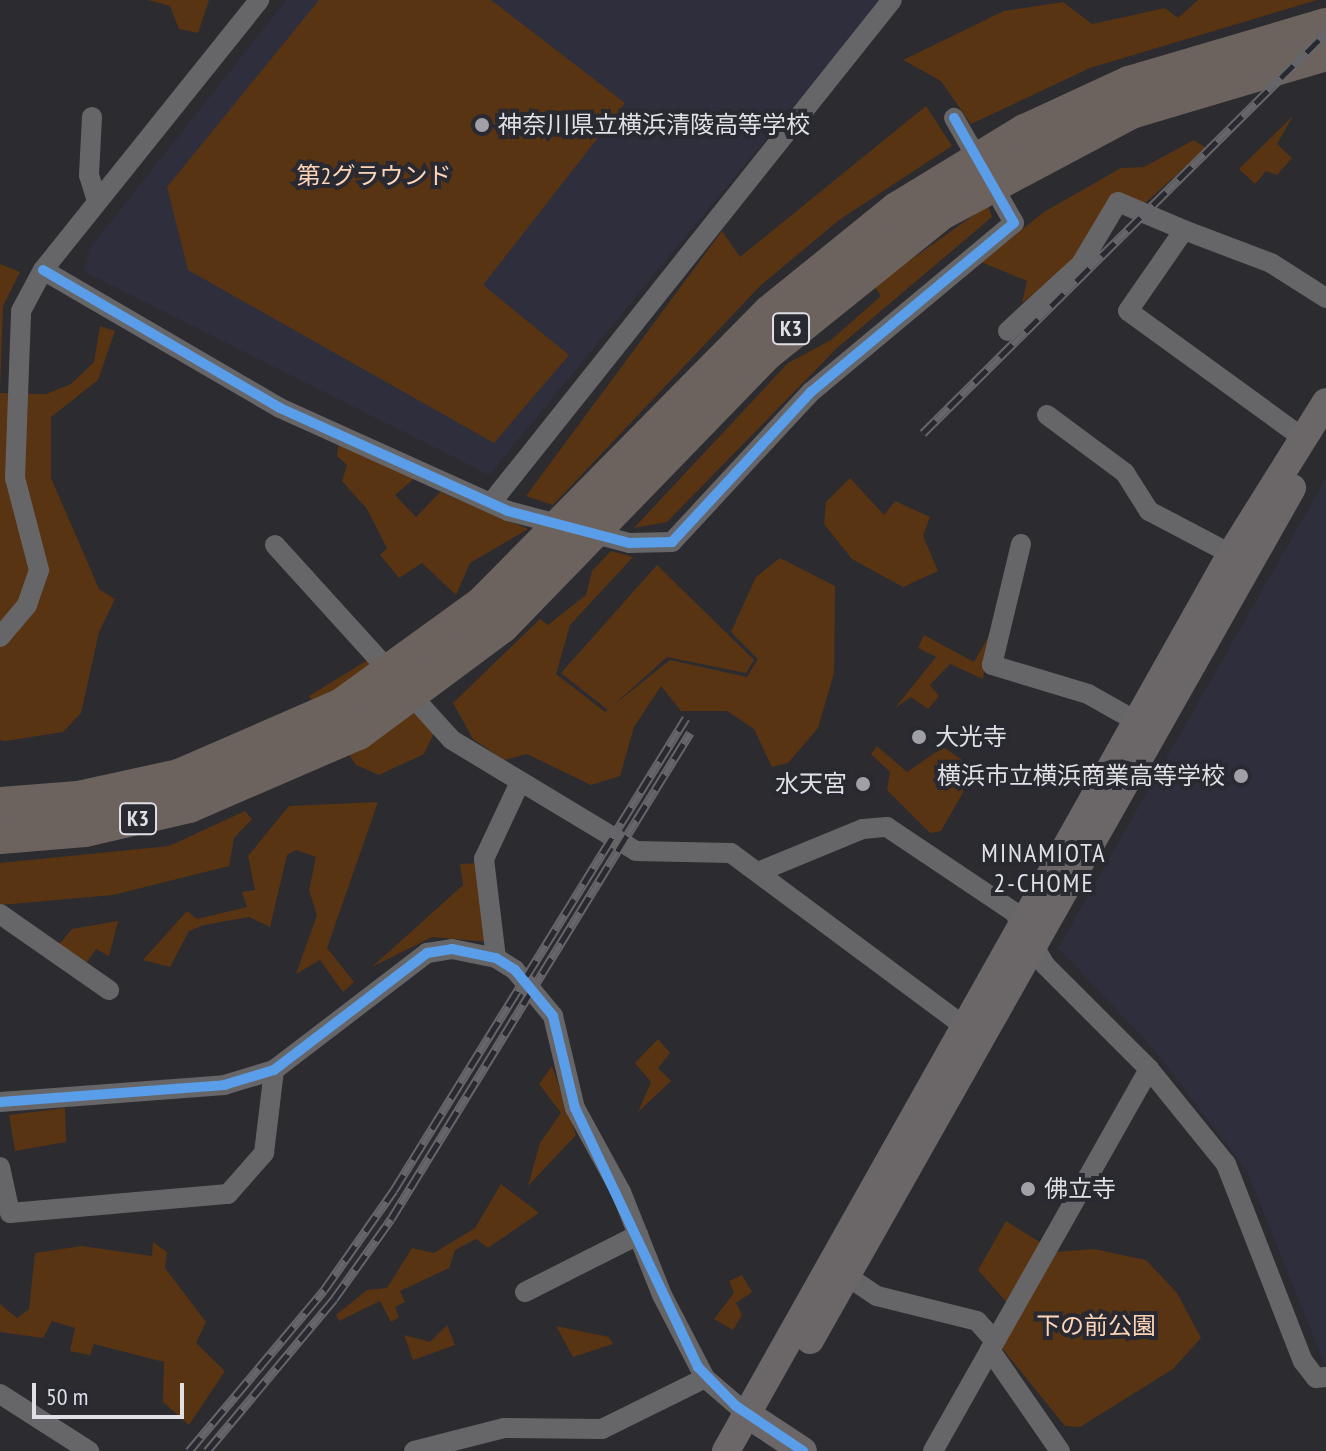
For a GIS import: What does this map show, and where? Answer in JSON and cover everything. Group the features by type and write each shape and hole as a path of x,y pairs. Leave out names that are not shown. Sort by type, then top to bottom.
{"highway":[{"name":"K3","path":"0,836 141,818 263,763 358,732 457,646 517,573 770,313 847,247 971,161 1326,26"},
{"name":"K3","path":"1180,79 1326,53"},
{"name":"K3","path":"0,805 133,789 263,763"}],"main road":[{"path":"749,1451 755,1420 964,1026 1028,936 1315,436 1325,404"},
{"path":"726,1451 755,1420 847,1276 1028,936 1136,721 1231,554 1315,436"},
{"path":"755,1420 803,1451"}],"street":[{"path":"0,637 27,605 39,570 15,478 21,311 43,270 259,0"},
{"path":"491,502 892,0"},
{"path":"92,117 89,175 97,202"},
{"path":"43,270 307,419 491,502 629,543 672,542 854,355 1014,223 954,118"},
{"path":"1008,331 1081,264 1118,202 1271,263 1326,298"},
{"path":"1184,230 1128,311 1315,436"},
{"path":"1047,415 1125,473 1149,511 1231,554"},
{"path":"1021,544 992,665 1088,694 1136,721"},
{"path":"275,545 452,740 636,851 731,853 964,1026"},
{"path":"496,958 484,859 520,782"},
{"path":"758,872 863,829 887,827 1028,936 1149,1069 1236,1179 1303,1361 1316,1378 1326,1377"},
{"path":"0,914 109,990"},
{"path":"0,1102 224,1085 274,1070 427,953 452,949 496,958 553,1016 575,1108 705,1378 755,1420"},
{"path":"933,1451 1149,1069"},
{"path":"0,1167 10,1213 228,1194 264,1153 274,1070"},
{"path":"525,1292 638,1235"},
{"path":"847,1276 877,1296 977,1321 1060,1451"},
{"path":"414,1451 504,1428 602,1429 705,1378"},
{"path":"0,1394 89,1451"}],"shaded area":[{"name":"神奈川県立横浜清陵高等学校","path":"286,0 881,0 489,475 85,272 89,249"},
{"name":"横浜市立横浜商業高等学校","path":"1326,478 1326,1368 1247,1171 1155,1051 1058,948"}],"green space":[{"path":"148,0 209,0 198,33 179,29 170,6"},
{"name":"第2グラウンド","path":"319,0 491,0 625,103 483,285 569,355 494,443 188,270 167,187"},
{"path":"1198,0 1317,0 1090,68 971,124 941,81 903,60 1004,11 1063,2 1092,24 1165,8 1178,18"},
{"path":"926,106 952,146 839,220 760,286 553,505 526,496 722,231 740,257"},
{"path":"1293,116 1277,144 1292,158 1277,175 1266,171 1255,184 1239,169"},
{"path":"1194,140 1206,148 1143,205 1124,196 1075,261 1022,303 1027,281 981,262 1044,212 1121,168 1144,167"},
{"path":"988,205 992,217 837,348 667,522 634,528 788,363 831,340 881,296 874,286"},
{"path":"0,264 20,272 3,306 0,393"},
{"path":"100,326 115,331 98,380 51,417 51,478 99,589 115,599 99,632 81,713 63,732 5,741 0,740 0,393 46,394 71,384 94,362"},
{"path":"339,440 417,476 395,495 416,517 440,492 528,529 470,563 456,595 422,563 399,578 380,555 387,548 367,509 342,481 347,465 337,456"},
{"path":"850,478 884,515 895,501 930,517 923,536 938,571 903,587 852,559 824,524 826,502"},
{"path":"611,551 633,557 570,625 556,674 605,712 670,660 747,677 758,659 731,632 756,577 780,558 835,586 834,673 818,728 788,763 772,767 754,729 727,711 681,711 661,686 634,727 620,776 591,785 527,754 504,760 473,739 453,703 540,619 548,625 586,595 592,571"},
{"path":"657,565 754,660 746,673 667,657 608,710 561,673"},
{"path":"990,634 983,679 950,664 930,685 939,696 928,709 911,697 895,708 936,657 918,648 924,635 974,662"},
{"path":"371,658 435,731 424,754 379,775 356,765 309,696"},
{"path":"877,746 907,772 943,747 964,761 969,782 941,831 930,833 887,790 890,772 871,754"},
{"path":"378,802 327,948 354,982 343,992 320,960 296,974 317,915 309,890 316,857 296,850 287,855 270,927 249,917 204,925 189,931 170,967 143,960 187,911 197,919 247,907 242,892 255,890 248,856 289,806"},
{"path":"245,811 252,819 234,838 229,866 113,895 0,905 0,863 169,846"},
{"path":"478,863 489,942 432,937 372,967 463,885 460,864"},
{"path":"118,921 109,956 96,949 85,965 57,947 72,929"},
{"path":"658,1039 670,1053 658,1068 671,1081 638,1112 651,1082 635,1063"},
{"path":"552,1066 576,1135 528,1186 540,1143 561,1113 539,1084"},
{"path":"65,1108 66,1142 15,1151 9,1115"},
{"path":"501,1184 539,1213 488,1248 476,1239 455,1250 449,1268 400,1291 405,1302 395,1307 399,1317 391,1322 380,1301 339,1321 336,1315 367,1290 387,1288 412,1248 434,1253 475,1228"},
{"name":"下の前公園","path":"1006,1221 1056,1252 1094,1249 1146,1260 1177,1293 1201,1338 1173,1369 1080,1427 1065,1426 1001,1347 1020,1317 978,1270"},
{"path":"153,1242 167,1252 165,1268 206,1322 196,1343 225,1371 189,1425 163,1402 164,1362 94,1344 90,1355 70,1351 75,1328 52,1321 43,1338 0,1332 0,1304 17,1318 29,1309 35,1253 82,1246 152,1256"},
{"path":"742,1275 752,1292 736,1303 742,1315 733,1330 714,1319 734,1293 729,1281"},
{"path":"447,1325 455,1345 413,1360 404,1335 430,1342"},
{"path":"556,1326 609,1337 613,1344 573,1357"}],"railway":[{"path":"923,433 1326,33"},
{"path":"189,1451 324,1290 394,1190 686,718"},
{"path":"207,1451 334,1299 391,1219 690,733"}],"cycle path":[{"path":"43,270 280,408 508,511 629,543 672,542 811,392 1014,223 954,118"},
{"path":"0,1102 224,1085 274,1070 427,953 452,949 496,958 515,970 553,1016 575,1108 698,1367 736,1406 803,1451"}],"place":[{"name":"神奈川県立横浜清陵高等学校","path":"482,125"},
{"name":"大光寺","path":"919,737"},
{"name":"横浜市立横浜商業高等学校","path":"1241,776"},
{"name":"水天宮","path":"863,784"},
{"name":"佛立寺","path":"1028,1189"}],"district":[{"name":"MINAMIOTA 2-CHOME","path":"1044,868"}]}
